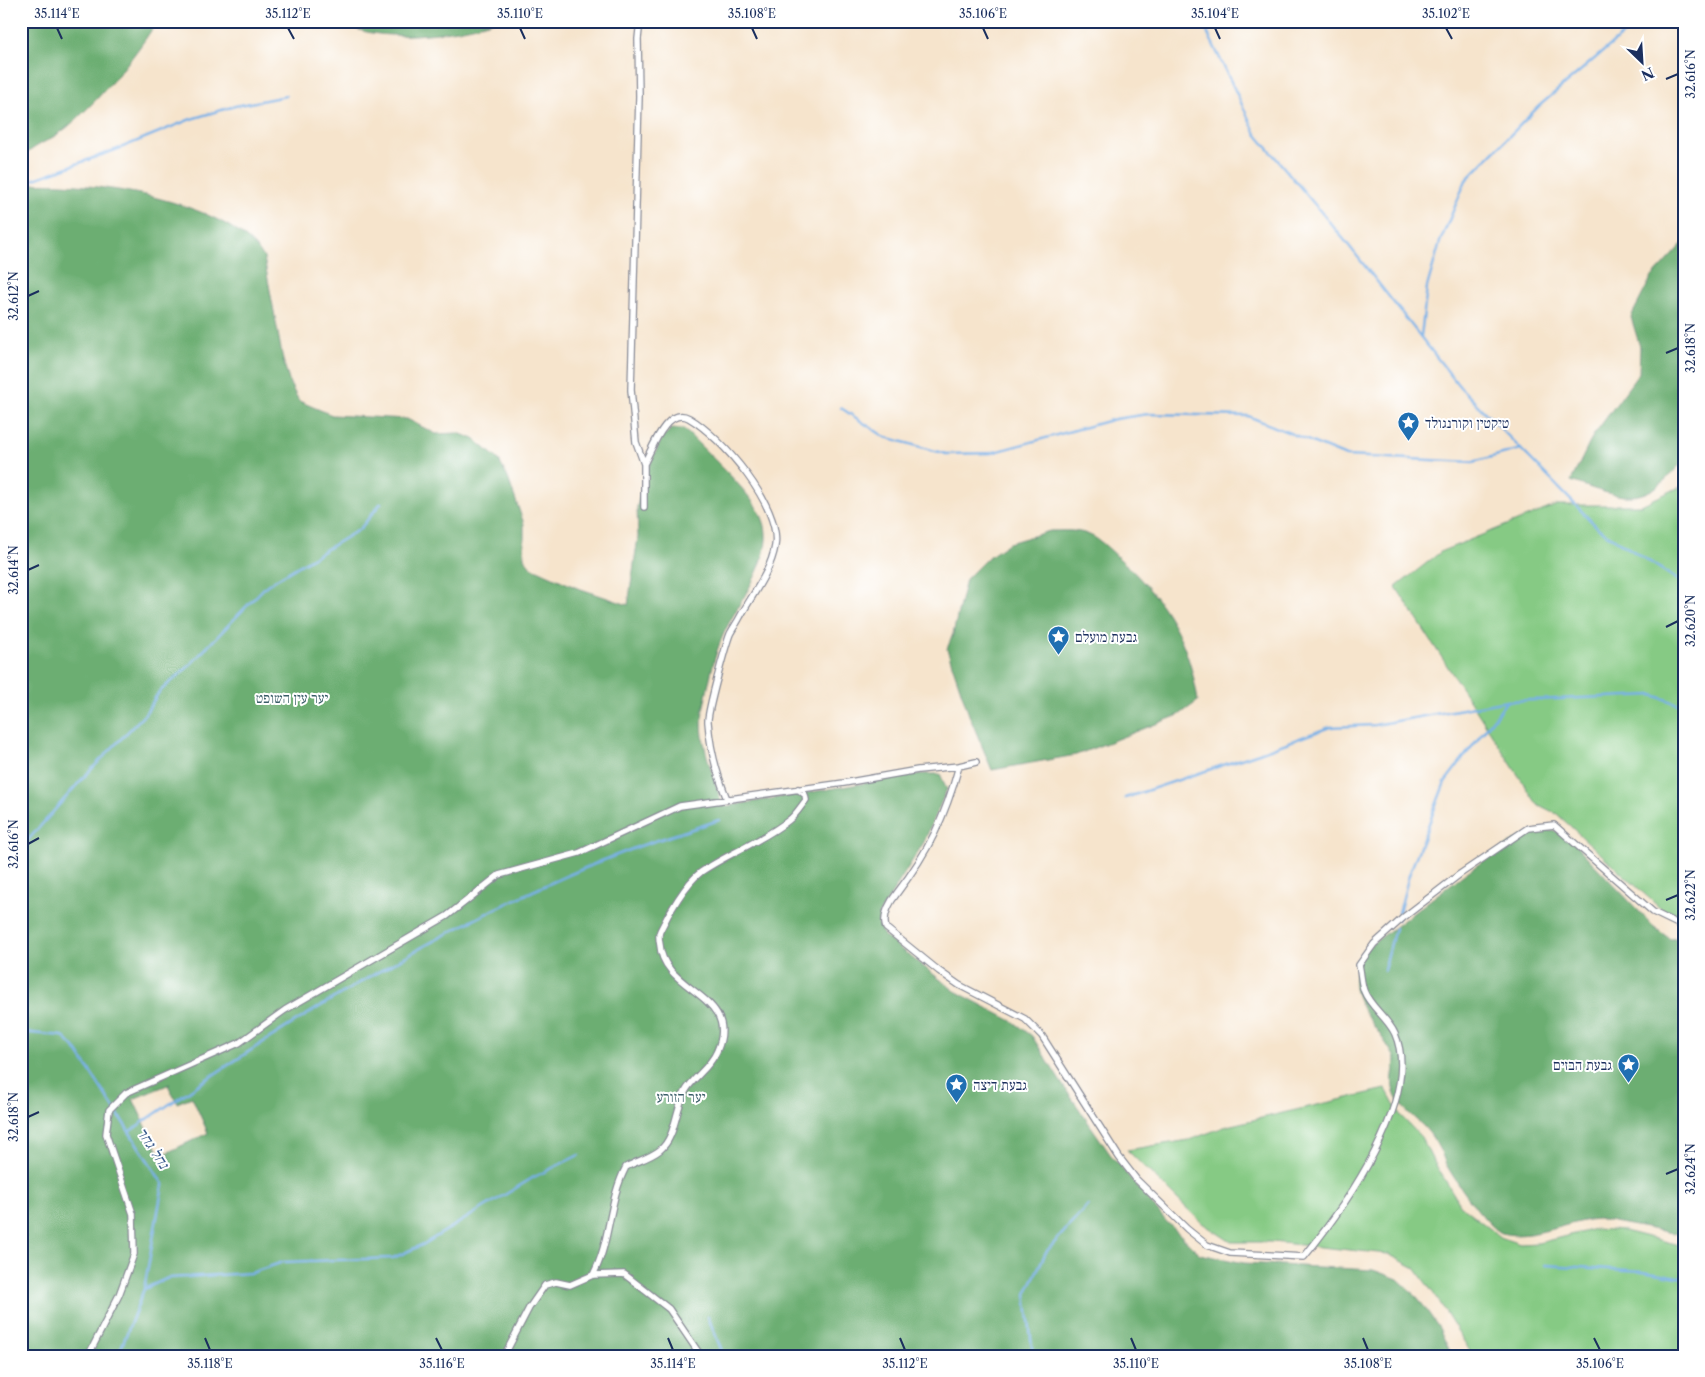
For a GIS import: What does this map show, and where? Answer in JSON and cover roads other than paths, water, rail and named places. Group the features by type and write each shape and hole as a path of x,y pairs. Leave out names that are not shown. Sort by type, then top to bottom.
{"street":[{"path":"640,21 638,39 639,96 630,390 636,442 644,464 644,507"},
{"path":"644,464 666,423 678,416 687,417 713,438 748,476 772,516 776,546 770,564 730,635 708,720 712,750 727,799"},
{"path":"88,1356 119,1295 134,1254 133,1214 106,1134 109,1110 117,1101 134,1089 239,1043 285,1010 447,916 499,875 579,853 680,806 976,762"},
{"path":"959,766 939,826 923,859 894,897 886,915 886,928 959,985 1025,1019 1042,1036 1075,1090 1136,1179 1187,1229 1207,1245 1230,1253 1304,1257 1343,1206 1380,1141 1395,1104 1400,1077 1395,1034 1364,991 1359,965 1374,944 1404,917 1460,874 1528,828 1554,825 1653,912 1684,927"},
{"path":"593,1275 604,1248 615,1194 626,1167 650,1157 668,1142 678,1104 689,1085 706,1070 717,1052 723,1030 712,1005 679,979 660,958 659,933 678,899 700,873 790,820 806,800 805,794 798,789"},
{"path":"504,1356 528,1308 545,1285 556,1282 570,1285 593,1275 624,1274 669,1309 701,1356"}],"waterway":[{"path":"1202,21 1256,134 1346,242 1460,387 1599,529 1684,584"},
{"path":"1421,336 1427,287 1440,242 1466,180 1539,106 1639,21"},
{"path":"21,184 118,149 191,119 235,106 286,96"},
{"path":"841,408 885,437 946,454 991,453 1115,419 1148,414 1248,416 1346,456 1473,462 1521,449"},
{"path":"21,848 83,778 145,714 159,692 187,668 267,585 360,529 381,503"},
{"path":"1125,798 1330,727 1375,725 1507,701 1653,695 1684,706"},
{"path":"1397,920 1409,875 1445,782 1506,702"},
{"path":"130,1131 314,1010 441,937 572,873 640,846 719,820"},
{"path":"1384,970 1395,928"},
{"name":"נחל גחר","path":"21,1032 63,1036 77,1051 163,1184 144,1289 118,1356"},
{"path":"144,1289 168,1278 251,1273 283,1262 393,1258 424,1244 534,1177 579,1155"},
{"path":"1033,1356 1026,1294 1046,1252 1088,1205"},
{"path":"1545,1265 1643,1271 1684,1278"},
{"path":"708,1317 724,1356"}],"place":[{"name":"טיקטין וקורנגולד","path":"1409,442"},
{"name":"גבעת מועלם","path":"1059,656"},
{"name":"גבעת הבזים","path":"1628,1084"},
{"name":"גבעת דיצה","path":"957,1104"}],"park label":[{"name":"יער עין השופט","path":"292,698"},
{"name":"יער הזורע","path":"681,1097"}]}
